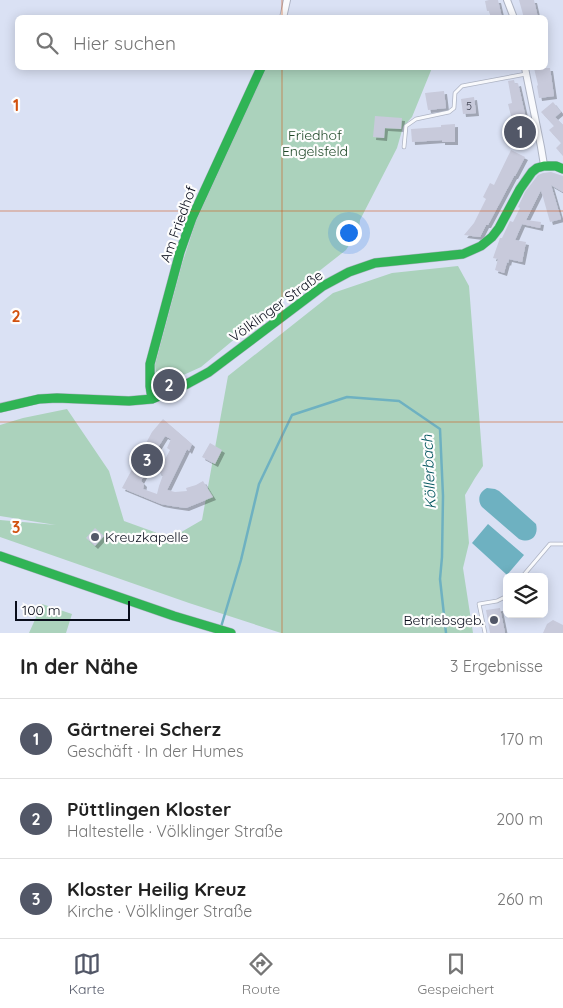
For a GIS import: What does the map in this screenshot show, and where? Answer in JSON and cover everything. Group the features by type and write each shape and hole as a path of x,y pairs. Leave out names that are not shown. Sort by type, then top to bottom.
{"street":[{"path":"284,15 287,0"},
{"path":"507,0 513,15"},
{"name":"Am Friedhof","path":"152,399 150,364 180,252 192,218 260,70"},
{"path":"526,71 544,165 563,169"},
{"name":"Völklinger Straße","path":"0,408 39,399 129,401 152,399 185,385 209,372 323,286 349,272 374,263 463,254 480,246 495,234 533,171 544,165"},
{"path":"0,556 174,616 232,633"}],"lane":[{"path":"404,147 406,126 416,119 449,112 454,108 455,93 462,86 526,71"},
{"path":"525,573 550,544 563,544"},
{"path":"485,633 479,604 503,598"}],"green space":[{"name":"Friedhof Engelsfeld","path":"265,70 431,70 412,117 403,127 397,148 360,220 359,229 346,250 201,367 157,387 155,365 182,264 196,221"},
{"path":"458,266 469,286 483,466 465,495 469,543 463,568 473,633 281,633 0,537 0,520 56,525 0,516 0,425 67,409 109,471 124,521 171,538 202,520 228,376 333,293 392,273"},
{"path":"42,604 72,614 66,633 29,633"}],"water":[{"path":"487,488 499,491 536,524 537,528 533,538 530,540 519,539 482,507 480,496"},
{"path":"488,524 524,555 509,573 505,573 472,543"}],"building":[{"path":"498,0 501,15 490,15 489,11 487,11 485,1"},
{"path":"519,0 534,0 537,15 523,15"},
{"path":"550,68 554,96 539,98 534,70 548,70"},
{"path":"514,80 515,84 518,83 527,123 528,137 518,138 518,141 510,142 509,133 515,132 514,116 511,116 508,104 512,103 508,81"},
{"path":"444,91 446,108 428,110 425,93"},
{"path":"474,97 476,113 463,114 461,99"},
{"path":"553,102 561,112 555,117 563,125 563,156 556,148 561,143 549,130 554,126 541,112"},
{"path":"375,116 402,118 401,129 385,128 384,138 373,137"},
{"path":"455,124 455,142 442,142 442,140 412,142 411,129"},
{"path":"511,150 525,157 488,225 486,225 480,237 464,235 474,223 486,199 483,197 490,183 494,185"},
{"path":"551,172 563,176 563,192 551,185 561,219 550,222 541,190 526,220 541,222 540,228 522,224 515,240 526,242 522,262 509,259 504,273 495,270 498,259 493,258 500,238 502,238 510,221 513,222 525,192 538,175"},
{"path":"163,419 192,444 189,451 187,449 167,490 175,492 187,491 186,488 203,481 213,497 186,508 161,504 122,488 152,432","holes":["165,436 171,439 167,448 170,450 158,472 163,475 157,494 143,489 144,484 141,481 152,457"]},
{"path":"210,443 222,450 215,464 202,457"},
{"name":"Kreuzkapelle","path":"95,528 104,536 95,546 86,538"},
{"name":"Betriebsgeb.","path":"500,608 505,633 490,633 486,610"},
{"path":"553,620 563,625 563,633 543,633 547,624"}],"waterway":[{"name":"Köllerbach","path":"221,627 241,560 259,484 292,415 347,397 399,401 440,429 443,496 440,579 446,633"}],"traffic: fast":[{"path":"152,399 150,364 180,252 192,218 260,70"},
{"path":"0,408 39,399 129,401 152,399 185,385 209,372 323,286 349,272 375,263 463,254 481,246 499,228 520,189 532,172 544,166 556,166 563,169"},
{"path":"0,556 174,616 231,633"}],"place":[{"name":"Gärtnerei Scherz","path":"520,132"},
{"name":"Püttlingen Kloster","path":"169,385"},
{"name":"Kloster Heilig Kreuz","path":"147,460"},
{"name":"Kreuzkapelle","path":"95,537"},
{"name":"Betriebsgeb.","path":"494,620"}]}
